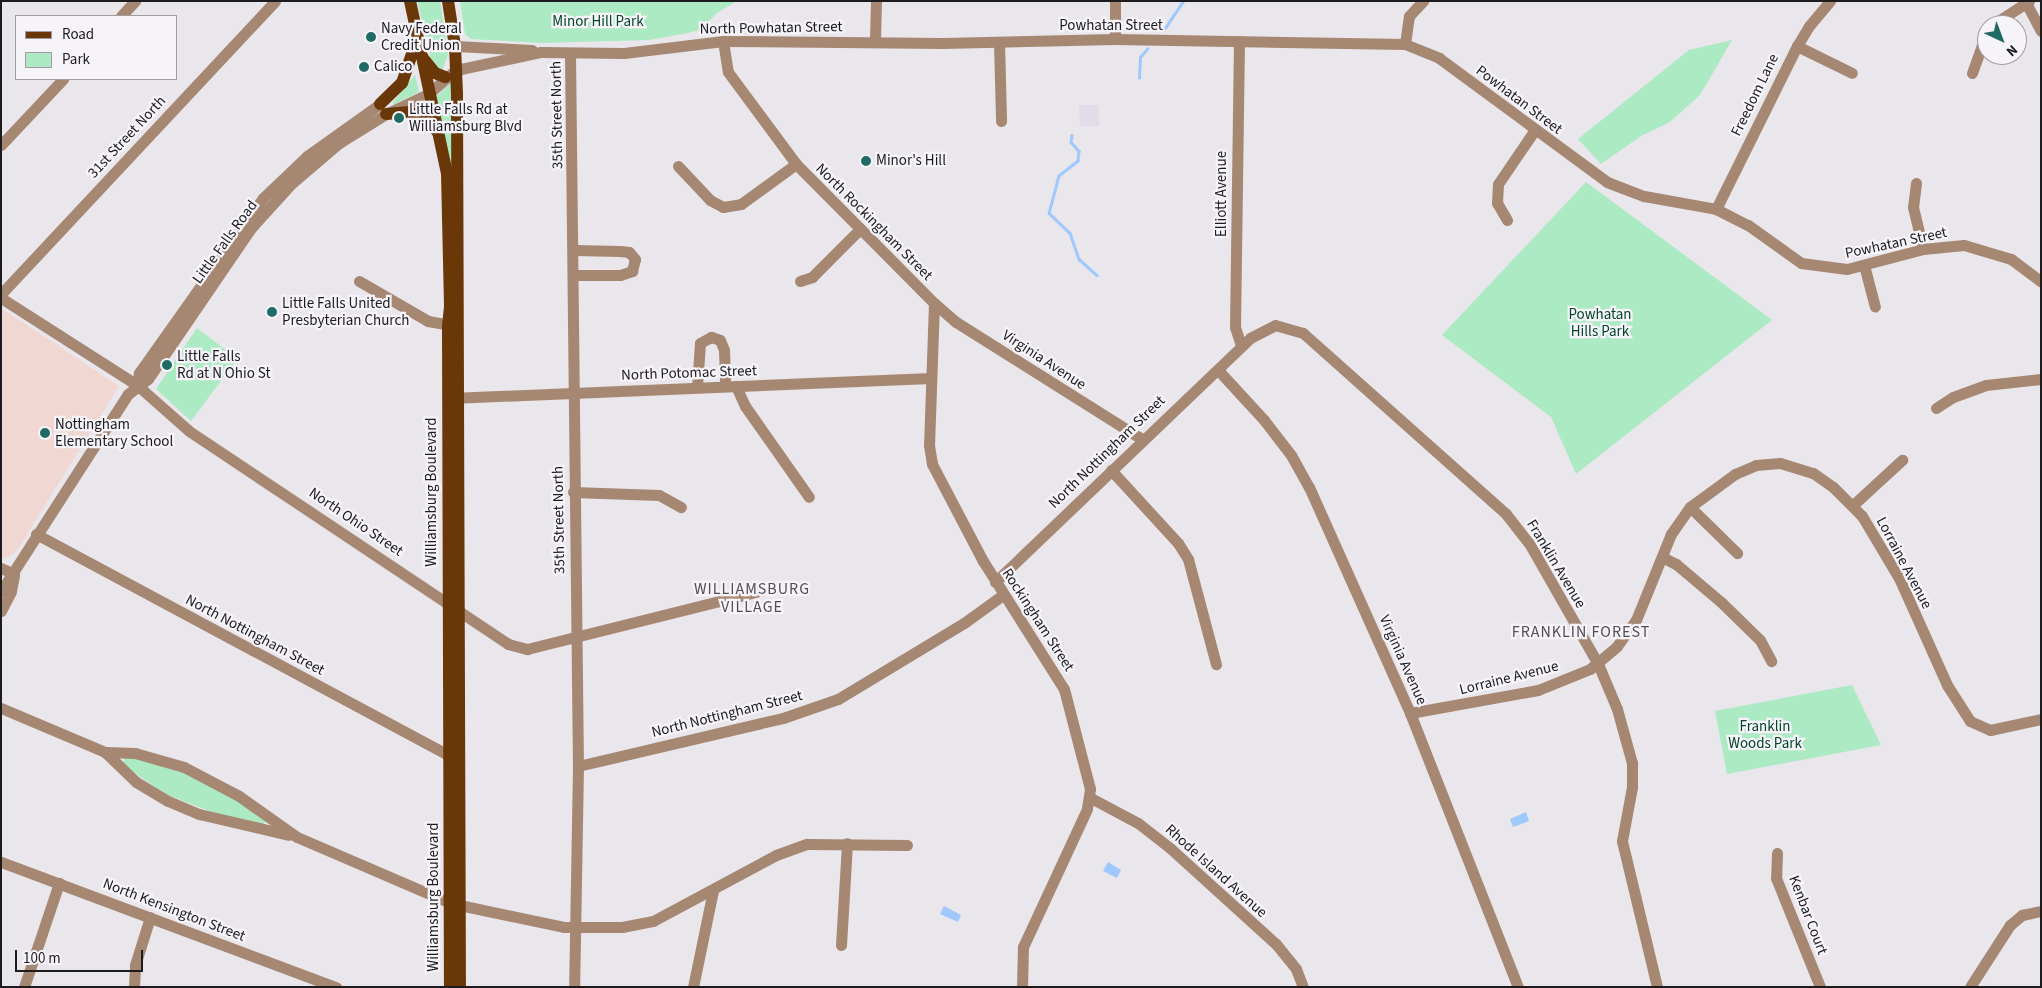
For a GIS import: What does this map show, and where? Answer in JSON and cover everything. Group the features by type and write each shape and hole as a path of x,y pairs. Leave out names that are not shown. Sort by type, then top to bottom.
{"main road":[{"name":"Williamsburg Boulevard","path":"410,1 428,94 447,173 450,307 453,326"},
{"name":"Williamsburg Boulevard","path":"448,1 455,46 451,73 453,326 460,610 455,759"},
{"path":"417,37 409,70 383,109 410,112 427,121 438,132"},
{"path":"421,55 435,73 451,73"},
{"name":"Williamsburg Boulevard","path":"454,398 448,602 455,759 456,905 460,987"},
{"name":"Williamsburg Boulevard","path":"450,987 456,905"}],"street":[{"path":"122,15 135,1"},
{"name":"31st Street North","path":"1,296 275,1"},
{"path":"875,41 876,1"},
{"path":"1115,1 1115,39"},
{"path":"1405,44 1409,16 1423,1"},
{"name":"Freedom Lane","path":"1716,209 1797,46 1809,26 1830,1"},
{"path":"2007,15 2027,2 2041,31"},
{"name":"Powhatan Street","path":"943,43 1115,39 1405,44 1439,58 1534,131 1607,182 1644,196 1716,209 1748,225 1801,263 1830,269 1864,265 1923,249 1953,245 1980,248 2011,259 2041,282"},
{"name":"North Powhatan Street","path":"455,46 570,53 639,52 723,41 943,43"},
{"name":"North Rockingham Street","path":"723,41 728,72 796,164 934,303 929,445"},
{"name":"Elliott Avenue","path":"1239,41 1235,327 1241,346"},
{"path":"999,42 1001,122"},
{"path":"1797,46 1852,73"},
{"name":"North Powhatan Street","path":"451,73 541,52"},
{"name":"35th Street North","path":"570,53 574,250 573,492 578,766 577,928 574,987"},
{"path":"1972,73 1977,59"},
{"name":"Little Falls Road","path":"1,591 14,574 36,534 137,385 148,379 246,236 271,204 320,158 383,109 428,94 451,73"},
{"path":"1,145 62,80"},
{"path":"1507,220 1497,203 1498,184 1534,131"},
{"path":"678,166 710,200 724,207 741,204 796,164"},
{"path":"1916,183 1913,207 1923,249"},
{"path":"800,281 812,277 860,229"},
{"path":"574,250 629,252 635,259 632,271 620,275 574,274"},
{"path":"1864,265 1875,307"},
{"path":"359,282 428,321 453,326"},
{"name":"North Ohio Street","path":"1,296 137,385 189,431 460,610 508,644 527,650 756,592"},
{"name":"Virginia Avenue","path":"934,303 956,322 1142,438"},
{"name":"Franklin Avenue","path":"1241,346 1269,326 1284,326 1302,333 1358,380 1399,422 1481,488 1506,514 1529,543 1598,664 1617,708 1632,762 1632,786 1622,841 1657,987"},
{"path":"698,387 700,343 711,337 720,340 724,350 730,386 809,496"},
{"name":"North Nottingham Street","path":"995,582 1142,438 1218,370 1241,346"},
{"name":"Virginia Avenue","path":"1218,370 1264,420 1301,470 1410,713 1518,987"},
{"name":"North Potomac Street","path":"454,398 931,378"},
{"path":"1936,408 1953,397 1986,385 2041,379"},
{"name":"Rockingham Street","path":"929,445 939,481 995,582 1064,689 1085,761 1089,797 1076,835 1023,947 1022,987"},
{"path":"1853,505 1902,460"},
{"name":"Lorraine Avenue","path":"1410,713 1538,690 1582,674 1598,664 1617,646 1636,620 1671,534 1690,507 1734,474 1756,465 1780,463 1813,473 1853,505 1878,539 1947,685 1966,717 1976,726 1990,730 2041,719"},
{"path":"1111,470 1178,543 1188,559 1216,664"},
{"path":"573,492 659,494 680,507"},
{"path":"1690,507 1737,554"},
{"name":"North Nottingham Street","path":"36,534 455,759"},
{"path":"1662,557 1676,564 1721,602 1760,640 1771,661"},
{"path":"1,568 14,574"},
{"name":"Little Falls Road","path":"1,611 11,591 14,574"},
{"name":"North Nottingham Street","path":"578,766 783,718 838,699 964,623 1004,594"},
{"path":"1,708 105,752 136,753 184,767 239,796 297,837"},
{"path":"105,752 136,782 168,801 199,814 297,837 456,905 577,928 622,927 653,921 776,855 807,844 907,845"},
{"name":"Rhode Island Avenue","path":"1089,797 1138,823 1170,848 1276,944 1296,969 1303,987"},
{"path":"841,945 847,843"},
{"name":"Kenbar Court","path":"1777,854 1776,878 1820,987"},
{"name":"North Kensington Street","path":"1,862 336,987"},
{"path":"24,987 59,883"},
{"path":"693,987 713,890"},
{"path":"1970,987 2010,925 2026,914 2041,911"},
{"path":"134,987 135,965 150,917"}],"shaded area":[{"path":"1079,105 1099,105 1099,126 1080,126"},
{"name":"Nottingham Elementary School","path":"1,308 119,386 16,552 4,559 1,557"}],"green space":[{"path":"417,1 440,1 448,54 442,72 431,59"},
{"name":"Minor Hill Park","path":"460,1 737,1 717,13 700,30 683,34 649,40 541,43 471,39 465,34"},
{"path":"1732,40 1700,95 1670,122 1641,136 1601,164 1578,139 1689,50"},
{"path":"415,75 419,92 393,105 393,102"},
{"path":"452,82 453,201 435,98"},
{"name":"Powhatan Hills Park","path":"1586,182 1772,320 1576,474 1551,417 1442,335"},
{"path":"197,328 227,351 235,362 191,421 156,389"},
{"name":"Franklin Woods Park","path":"1852,685 1881,745 1727,774 1715,711"},
{"path":"126,756 182,770 227,793 266,821 263,825 217,814 165,794 122,764"}],"water":[{"path":"1526,812 1529,821 1513,827 1510,819"},
{"path":"1108,862 1121,870 1117,878 1103,871"},
{"path":"944,906 961,915 958,922 940,914"}],"waterway":[{"path":"1165,28 1183,1"},
{"path":"1139,78 1140,57 1147,49"},
{"path":"1072,135 1071,142 1079,151 1078,161 1059,176 1049,213 1070,233 1079,259 1097,275"}],"place":[{"name":"Navy Federal Credit Union","path":"371,37"},
{"name":"Calico","path":"364,67"},
{"name":"Little Falls Rd at Williamsburg Blvd","path":"399,118"},
{"name":"Minor's Hill","path":"866,161"},
{"name":"Little Falls United Presbyterian Church","path":"272,312"},
{"name":"Little Falls Rd at N Ohio St","path":"167,365"},
{"name":"Nottingham Elementary School","path":"45,433"}],"district":[{"name":"WILLIAMSBURG VILLAGE","path":"752,598"},
{"name":"FRANKLIN FOREST","path":"1581,632"}]}
